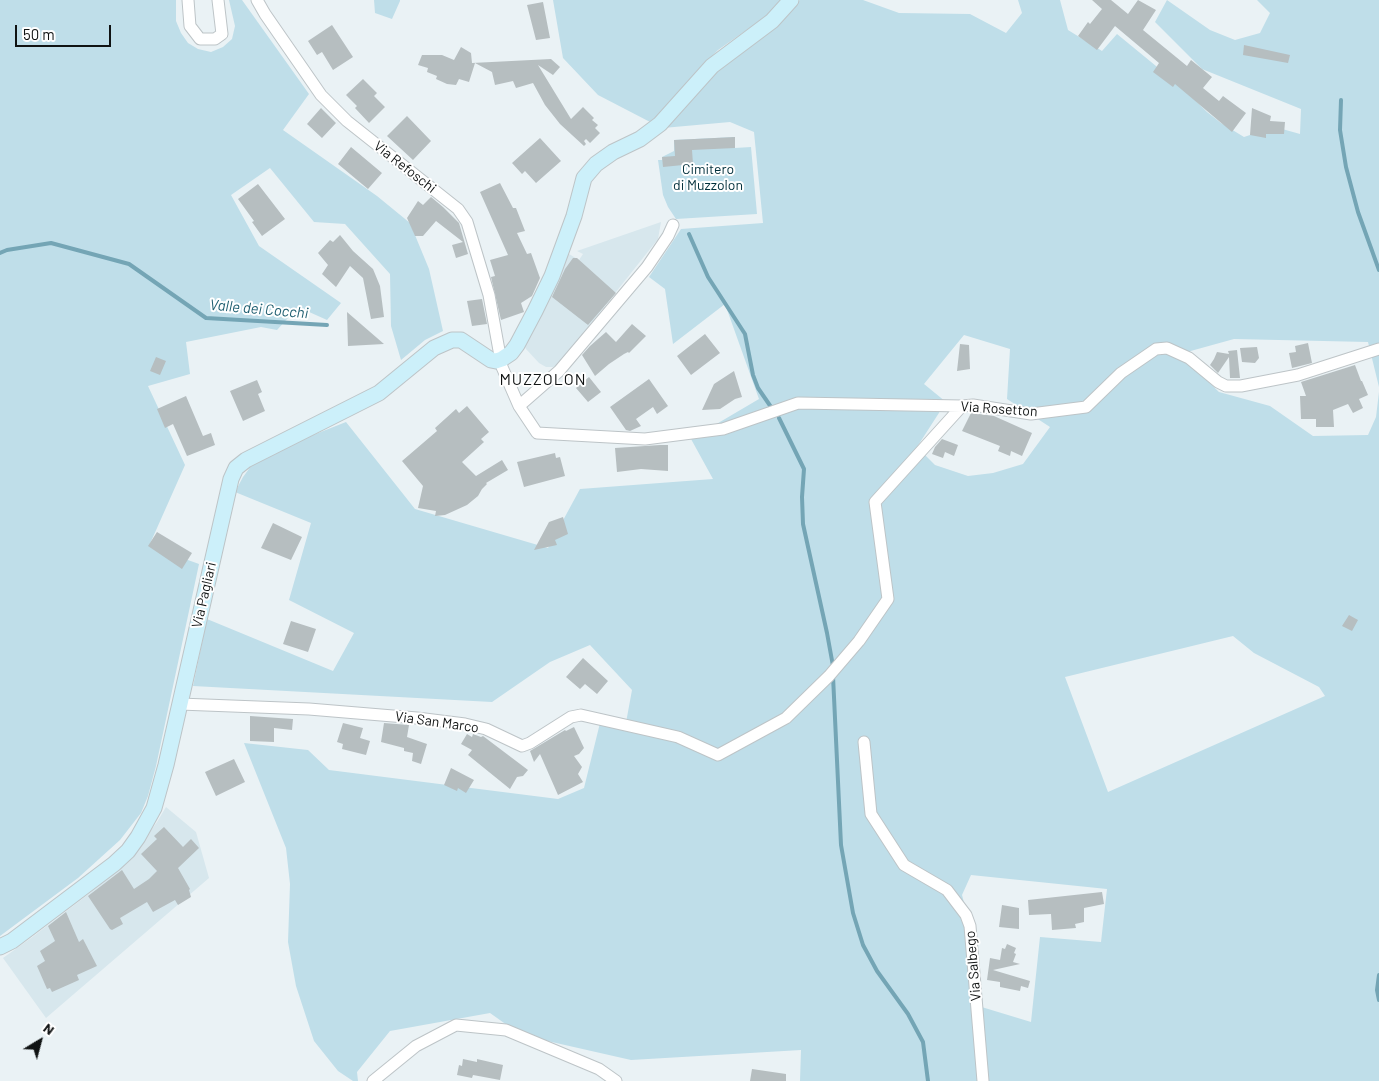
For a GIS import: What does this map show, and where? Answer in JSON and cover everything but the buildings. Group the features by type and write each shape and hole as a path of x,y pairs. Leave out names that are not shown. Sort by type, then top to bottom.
{"street":[{"path":"188,0 190,26 200,39 215,39 222,34 218,0"},
{"name":"Via Refoschi","path":"257,0 321,94 347,121 458,209 467,222 489,295 497,360 519,406"},
{"path":"497,360 511,353 518,345 552,276 574,216 584,178 596,164 613,152 640,139 660,124 712,66 772,21 791,0"},
{"path":"519,406 559,371 647,267 668,236 673,225"},
{"name":"Via Pagliari","path":"0,947 12,941 114,864 128,851 138,837 154,808 166,765 231,480 236,468 253,457 379,393 434,348 452,340 462,340 497,360"},
{"name":"Via Rosetton","path":"519,406 537,433 646,439 723,429 798,403 973,405 1031,414 1086,407 1121,373 1156,348 1167,348 1189,358 1218,382 1226,386 1241,386 1298,375 1379,349"},
{"name":"Via San Marco","path":"180,704 309,709 417,718 465,724 486,729 522,746 571,717 581,715 678,737 718,755 786,718 829,676 859,641 888,599 876,502 962,406"},
{"name":"Via Salbego","path":"864,742 871,814 904,865 946,890 966,915 970,926 983,1081"},
{"path":"373,1081 416,1046 456,1025 506,1030 599,1069 616,1081"}],"shaded area":[{"path":"661,222 658,239 558,365 546,367 539,363 526,349 522,341 560,256 569,254 579,260 583,254 577,251"},
{"path":"166,807 196,832 209,878 46,1018 3,958 90,893 134,853"}],"green space":[{"path":"0,0 176,0 176,21 181,33 188,43 198,49 211,52 223,47 232,39 235,26 229,0 242,0 309,94 283,130 377,196 410,223 429,269 443,331 425,340 401,360 391,326 390,274 345,224 314,222 270,168 231,195 259,246 341,303 327,320 298,307 277,330 261,327 186,342 190,374 148,386 185,465 149,546 199,564 148,796 141,813 120,840 78,878 0,936"},
{"path":"374,0 400,0 392,19 375,13"},
{"path":"553,0 781,0 768,15 718,50 652,123 598,95 563,58"},
{"path":"800,0 863,0 899,13 970,14 1006,33 1022,13 1018,0 1060,0 1068,30 1102,51 1117,34 1184,89 1207,112 1244,137 1256,133 1268,125 1300,134 1301,109 1202,69 1155,22 1167,0 1210,30 1235,40 1260,33 1270,13 1257,0 1379,0 1379,387 1368,342 1234,339 1187,352 1195,369 1219,392 1270,406 1313,436 1368,435 1376,417 1379,392 1379,1081 800,1081 801,1050 631,1060 521,1035 490,1013 390,1031 357,1072 358,1081 353,1081 338,1071 314,1041 296,986 288,942 290,884 286,848 244,743 308,750 329,770 558,799 584,788 600,723 625,728 632,690 590,645 550,662 492,702 193,686 207,619 333,671 354,633 289,600 311,523 235,492 254,462 276,447 346,422 415,509 548,548 580,489 713,479 691,439 759,399 725,304 673,344 665,289 649,277 681,229 763,223 754,132 730,122 663,128 707,79 771,31","holes":["964,335 1010,349 1007,399 1050,427 1023,464 993,473 968,476 935,465 917,447 946,402 924,384","1233,636 1254,653 1319,687 1325,696 1108,792 1065,677","971,875 1107,889 1101,942 1040,937 1031,1022 975,1005 970,926 962,895"]},
{"name":"Cimitero di Muzzolon","path":"735,137 735,148 751,147 757,214 676,219 663,195 658,160 662,160 662,157 674,151 674,140"}],"waterway":[{"path":"1341,100 1340,130 1346,167 1358,212 1379,270"},
{"path":"689,234 708,277 745,334 753,375 758,388 771,407"},
{"name":"Valle dei Cocchi","path":"0,253 7,250 51,243 129,264 206,318 327,325"},
{"path":"779,418 804,469 803,524 833,666"},
{"path":"833,676 841,845 853,913 863,945 877,971 908,1014 923,1042 928,1081"},
{"path":"1379,975 1377,990 1379,1000"}],"district":[{"name":"MUZZOLON","path":"543,380"}]}
